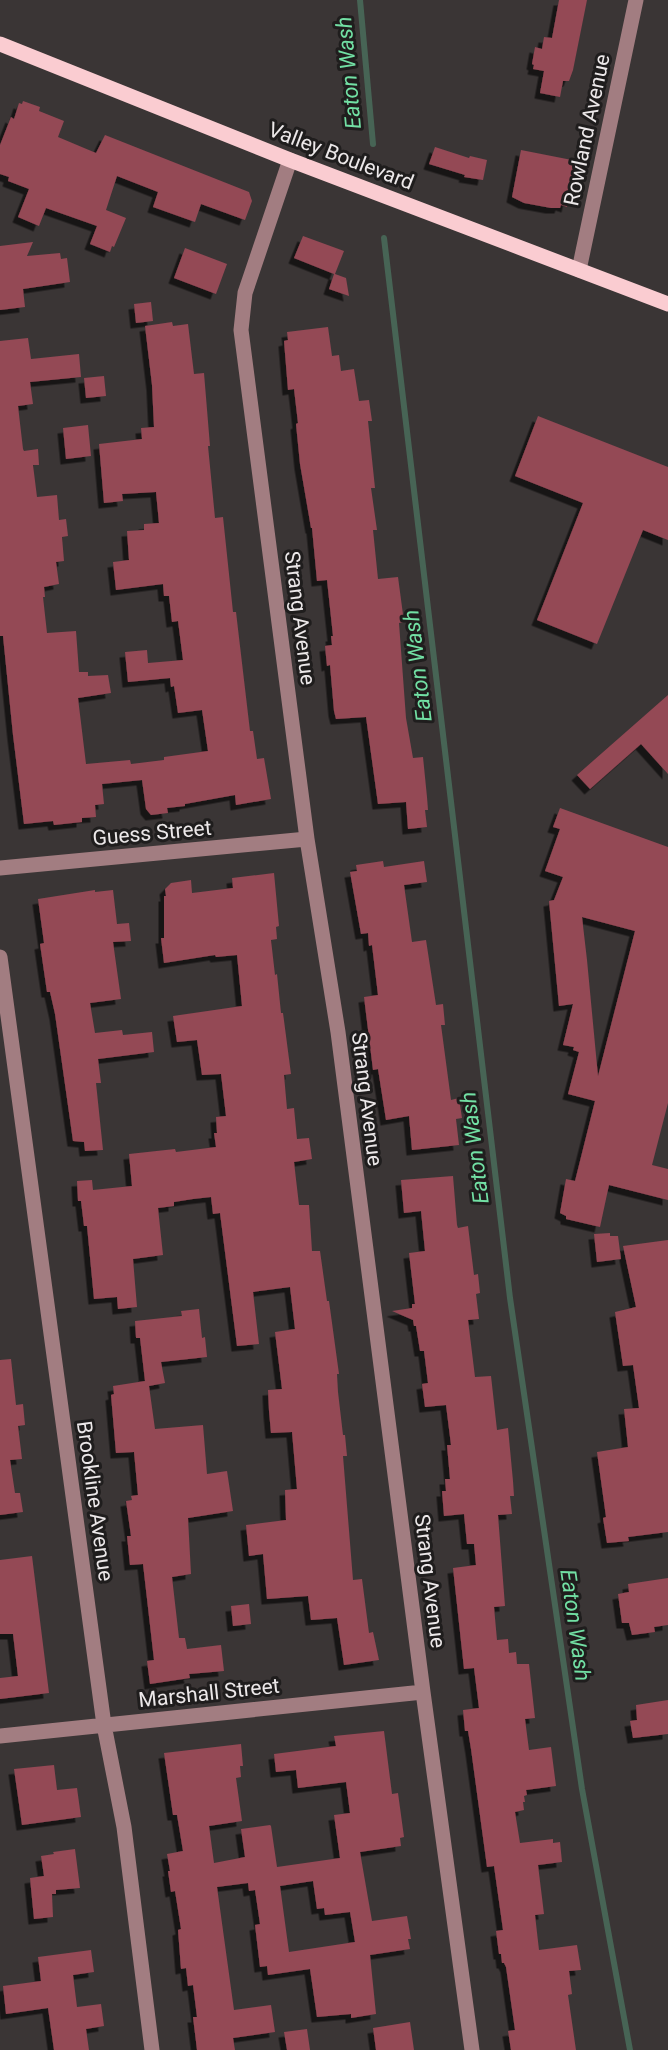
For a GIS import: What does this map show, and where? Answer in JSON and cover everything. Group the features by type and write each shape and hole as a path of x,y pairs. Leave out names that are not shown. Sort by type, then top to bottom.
{"main road":[{"name":"Valley Boulevard","path":"0,44 290,160 668,304"}],"street":[{"name":"Rowland Avenue","path":"579,270 636,0"},
{"name":"Strang Avenue","path":"290,160 245,293 241,330 307,840 338,1032 423,1692 472,2050"},
{"name":"Guess Street","path":"0,868 307,840"},
{"name":"Brookline Avenue","path":"0,957 104,1725 124,1827 152,2050"},
{"name":"Marshall Street","path":"0,1736 423,1692"}],"building":[{"path":"559,0 587,0 573,70 569,81 563,81 560,97 540,93 544,71 533,69 532,64 535,47 542,49 544,37 552,38"},
{"path":"23,101 40,107 39,111 64,121 58,137 96,153 105,135 249,192 252,201 245,220 201,204 195,222 153,207 158,192 117,176 106,210 126,218 110,252 90,244 97,226 46,208 39,226 18,217 29,189 8,181 9,177 0,174 0,145 11,117 14,119 19,103 22,104"},
{"path":"435,147 469,158 470,156 487,160 483,180 464,177 465,175 429,164"},
{"path":"521,150 577,161 567,207 561,205 560,208 551,208 524,203 512,197"},
{"path":"303,236 344,251 335,274 346,278 349,296 329,289 334,274 294,258"},
{"path":"33,242 27,256 60,253 61,259 67,258 70,282 23,289 25,307 0,310 0,246"},
{"path":"185,248 227,264 216,294 174,278"},
{"path":"151,302 153,321 136,323 134,304"},
{"path":"172,322 173,326 188,324 194,374 204,373 215,518 223,517 233,612 236,612 250,731 253,731 257,759 264,758 271,799 236,805 235,795 167,808 168,813 151,815 146,809 142,780 102,784 104,804 95,805 96,817 82,818 82,822 54,825 53,821 24,824 3,636 0,636 0,341 28,338 31,359 79,354 81,377 30,382 33,404 18,406 23,449 24,451 38,449 39,465 33,465 37,497 57,495 59,520 66,519 68,536 62,537 64,561 56,562 59,584 44,587 47,633 76,631 79,672 88,672 88,676 108,675 111,693 78,698 86,764 130,760 131,764 208,751 202,710 178,713 174,686 171,687 170,678 128,682 125,652 147,650 148,663 183,660 178,621 172,622 169,596 164,596 163,584 116,590 113,562 129,560 127,531 144,530 144,524 159,523 156,492 122,494 123,501 104,503 99,444 142,439 141,428 154,427 145,326"},
{"path":"328,327 332,356 339,355 341,371 354,369 359,401 369,400 372,421 368,421 375,488 371,488 377,530 373,530 378,579 398,577 404,622 399,623 406,718 413,758 423,757 428,810 425,810 427,827 408,829 406,802 378,804 366,717 336,719 334,711 330,665 327,666 325,646 332,645 331,636 333,636 327,580 317,581 312,528 300,464 294,389 288,390 284,341 288,340 287,332"},
{"path":"104,376 106,396 86,398 84,378"},
{"path":"538,416 668,467 668,540 643,530 597,644 537,620 583,503 515,476"},
{"path":"88,425 91,456 66,459 63,428"},
{"path":"668,695 668,774 641,744 590,789 577,775"},
{"path":"560,808 668,847 668,1103 652,1165 668,1169 668,1200 609,1185 600,1227 566,1219 566,1216 560,1213 566,1179 575,1181 595,1101 568,1094 579,1052 573,1050 574,1047 563,1045 573,1004 559,1006 549,901 554,900 563,877 545,871 560,829 553,827","holes":["582,917 635,931 598,1076"]},
{"path":"383,861 384,867 424,861 427,882 404,885 412,942 426,940 436,1005 443,1004 445,1025 441,1025 451,1100 459,1098 462,1118 456,1119 459,1145 412,1150 409,1116 386,1120 378,1069 373,1070 364,997 378,995 372,945 369,946 368,933 361,934 350,872 357,871 356,865"},
{"path":"274,873 279,926 276,927 277,939 271,940 291,1074 284,1075 287,1109 294,1108 297,1139 309,1138 312,1159 294,1162 299,1205 309,1205 312,1251 320,1251 327,1301 329,1301 347,1456 343,1456 353,1580 362,1579 369,1633 373,1632 379,1660 344,1665 337,1618 311,1620 308,1596 267,1599 263,1554 249,1556 246,1525 286,1520 285,1490 297,1489 292,1432 271,1433 268,1390 282,1389 275,1332 295,1329 290,1287 253,1292 259,1344 237,1346 220,1213 213,1214 211,1197 193,1199 174,1202 174,1206 158,1208 163,1255 133,1259 137,1307 118,1309 117,1297 94,1299 87,1226 84,1226 81,1201 78,1201 77,1181 92,1180 93,1190 132,1186 129,1154 216,1147 214,1133 217,1133 216,1117 226,1116 221,1074 202,1075 197,1040 177,1042 173,1016 242,1006 237,955 216,957 215,955 164,963 161,938 164,938 165,889 171,883 191,880 192,893 233,888 232,878"},
{"path":"95,890 95,892 113,890 117,924 129,923 131,941 113,942 121,999 90,1003 95,1033 122,1030 123,1035 152,1032 154,1052 98,1059 101,1083 96,1083 103,1150 85,1151 84,1142 73,1141 55,1014 50,992 47,992 40,944 44,943 38,899"},
{"path":"453,1176 457,1225 458,1228 468,1226 474,1275 478,1274 480,1293 476,1294 479,1319 468,1320 475,1377 491,1376 497,1430 508,1428 514,1496 510,1496 512,1514 498,1515 505,1606 494,1607 497,1640 508,1639 509,1653 516,1652 517,1664 529,1664 535,1718 525,1719 529,1750 551,1747 556,1786 526,1790 524,1810 515,1812 520,1843 553,1839 553,1843 560,1842 562,1862 538,1865 544,1914 535,1915 539,1950 577,1945 581,1970 569,1971 572,1994 568,1995 576,2050 511,2050 508,2031 515,2030 506,1967 499,1954 496,1931 503,1930 494,1866 487,1867 471,1749 468,1731 465,1731 463,1710 479,1708 474,1668 464,1669 453,1568 476,1565 474,1544 467,1544 464,1514 444,1516 442,1491 446,1491 445,1479 450,1479 447,1445 451,1445 446,1405 425,1407 422,1384 428,1383 424,1351 420,1351 416,1326 413,1320 392,1311 412,1308 412,1304 415,1304 409,1253 425,1251 421,1211 404,1213 401,1180"},
{"path":"610,1233 610,1236 618,1236 621,1259 597,1262 594,1234"},
{"path":"668,1240 668,1532 628,1537 629,1541 607,1543 603,1518 606,1517 597,1452 628,1447 624,1409 639,1408 633,1365 623,1366 615,1312 636,1307 623,1246"},
{"path":"199,1309 202,1338 205,1337 207,1357 161,1362 165,1383 149,1386 155,1429 203,1425 207,1474 227,1471 233,1511 188,1518 191,1574 172,1577 179,1638 185,1638 187,1649 221,1645 224,1671 189,1674 190,1678 150,1684 147,1661 154,1660 143,1564 130,1565 127,1536 131,1536 126,1501 132,1500 131,1496 138,1495 134,1452 116,1453 111,1395 114,1394 113,1386 145,1381 140,1338 136,1338 135,1321 182,1316 181,1311"},
{"path":"11,1359 16,1405 23,1404 25,1425 18,1426 22,1459 10,1460 15,1493 20,1493 23,1512 0,1515 0,1360"},
{"path":"32,1556 49,1693 0,1699 0,1678 18,1676 13,1634 0,1634 0,1560"},
{"path":"668,1578 668,1625 654,1627 655,1632 632,1635 629,1623 622,1623 618,1594 629,1592 628,1584"},
{"path":"249,1604 251,1624 233,1626 231,1606"},
{"path":"668,1700 668,1734 633,1738 630,1721 637,1720 636,1705"},
{"path":"384,1731 392,1794 398,1793 404,1837 400,1838 401,1846 360,1852 372,1921 407,1916 411,1939 408,1939 410,1949 370,1955 376,2014 351,2018 351,2014 317,2017 310,1969 268,1975 267,1966 260,1967 255,1925 260,1924 255,1890 249,1891 248,1883 217,1887 234,2010 271,2005 275,2032 233,2038 235,2050 197,2050 193,2017 197,2017 193,1985 188,1986 186,1968 181,1969 178,1930 181,1929 175,1891 171,1892 168,1871 170,1871 167,1854 183,1851 177,1815 173,1815 164,1753 241,1744 243,1766 240,1766 241,1777 236,1778 242,1821 209,1826 214,1863 245,1857 241,1829 270,1825 277,1867 340,1858 334,1815 350,1813 346,1782 298,1788 296,1770 276,1772 274,1754 336,1746 334,1736","holes":["313,1881 317,1909 324,1908 325,1915 350,1912 355,1942 289,1952 280,1886"]},
{"path":"54,1765 57,1790 77,1788 81,1817 22,1825 14,1769"},
{"path":"75,1849 80,1888 56,1890 56,1894 52,1894 53,1917 34,1919 30,1878 44,1876 41,1856"},
{"path":"91,1950 94,1972 73,1975 77,2007 101,2004 104,2026 86,2029 89,2050 54,2050 48,2008 6,2014 3,1986 41,1981 38,1957"},
{"path":"410,2022 414,2050 376,2050 373,2028"},
{"path":"307,2029 310,2050 287,2050 284,2032"}],"waterway":[{"name":"Eaton Wash","path":"360,0 373,144"},
{"name":"Eaton Wash","path":"384,238 510,1298 582,1789 630,2050"}]}
